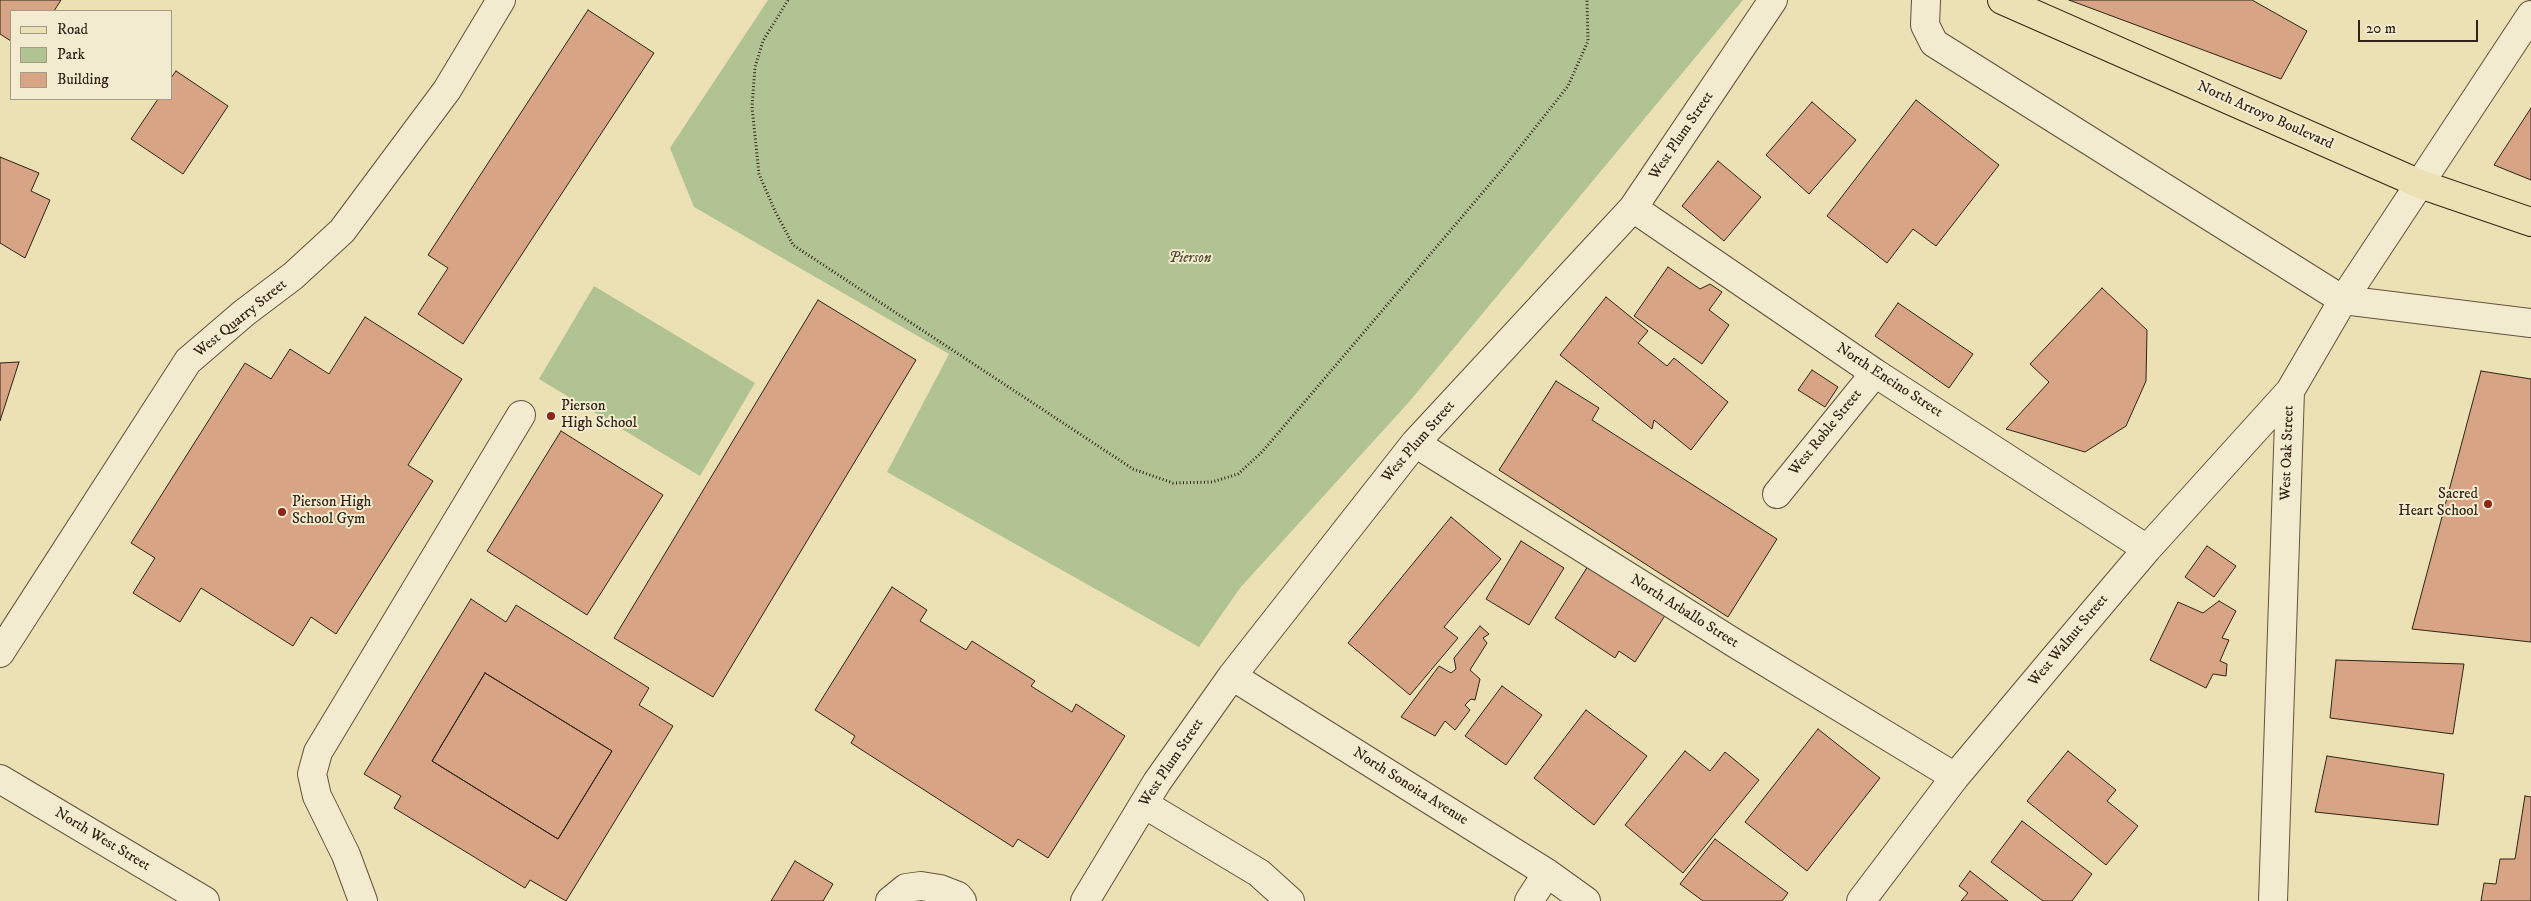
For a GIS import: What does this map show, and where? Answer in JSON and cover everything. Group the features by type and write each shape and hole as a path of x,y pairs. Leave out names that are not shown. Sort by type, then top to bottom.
{"main road":[{"name":"North Arroyo Boulevard","path":"2002,0 2420,184 2531,222"}],"street":[{"name":"West Quarry Street","path":"0,653 188,361 244,313 294,276 342,231 447,90 501,0"},
{"name":"West Plum Street","path":"1085,901 1144,804 1232,676 1415,443 1633,208 1773,0"},
{"path":"1926,0 1925,24 1934,43 2343,300 2531,323"},
{"name":"West Oak Street","path":"2273,901 2290,391 2343,300 2531,16"},
{"name":"North Encino Street","path":"1633,208 1875,373 2147,549"},
{"name":"West Roble Street","path":"1777,494 1875,373"},
{"name":"West Walnut Street","path":"1862,901 1955,777 2147,549 2290,391"},
{"path":"363,901 346,855 317,796 312,774 318,752 521,416"},
{"name":"North Arballo Street","path":"1415,443 1727,639 1955,777"},
{"name":"North Sonoita Avenue","path":"1232,676 1547,873 1586,901"},
{"name":"North West Street","path":"0,779 205,901"},
{"path":"1144,804 1259,873 1290,901"},
{"path":"1529,901 1547,873"},
{"path":"890,901 906,888 921,886 940,889 958,896 962,901"}],"path":[{"path":"788,0 763,40 754,67 752,107 759,174 775,211 793,244 1133,469 1173,483 1212,482 1238,474 1262,452 1501,171 1568,86 1588,41 1587,0"}],"green space":[{"name":"Pierson","path":"768,0 1743,0 1409,402 1240,588 1199,647 887,472 949,354 694,207 670,148"},
{"path":"594,286 755,383 700,476 539,379"}],"building":[{"path":"0,0 61,0 55,10 10,10 10,40 0,34"},
{"path":"2069,0 2252,0 2307,31 2281,79"},
{"path":"588,10 654,53 463,344 418,314 448,268 428,255"},
{"path":"176,71 228,106 183,174 131,139 157,100 172,100 172,77"},
{"path":"1916,100 1999,165 1936,246 1913,229 1887,263 1827,216"},
{"path":"1812,102 1856,140 1809,194 1766,155"},
{"path":"2531,108 2531,180 2494,165"},
{"path":"0,157 39,173 31,191 50,200 25,258 0,243"},
{"path":"1718,161 1761,197 1724,241 1682,206"},
{"path":"1668,267 1700,289 1710,284 1722,292 1709,310 1729,325 1702,364 1634,316"},
{"path":"2102,288 2147,330 2146,381 2126,426 2085,452 2006,429 2049,382 2030,364"},
{"path":"1606,297 1648,331 1638,343 1667,366 1674,358 1728,402 1691,450 1654,420 1652,429 1560,355"},
{"path":"818,300 916,360 713,697 614,638"},
{"path":"1898,303 1973,354 1949,388 1875,336"},
{"name":"Pierson High School Gym","path":"365,317 462,379 408,465 433,481 336,634 311,617 293,646 201,588 180,622 133,593 155,558 131,543 245,363 271,379 290,349 329,374"},
{"path":"19,362 0,421 0,363"},
{"path":"1812,370 1838,387 1825,407 1798,390"},
{"name":"Sacred Heart School","path":"2481,371 2531,379 2531,642 2412,629"},
{"path":"1556,381 1599,408 1592,420 1777,539 1728,617 1499,470"},
{"path":"561,431 663,495 587,615 487,551"},
{"path":"1451,517 1501,559 1444,627 1458,638 1410,695 1348,643"},
{"path":"1521,541 1564,568 1529,625 1486,599"},
{"path":"2207,546 2236,566 2214,597 2185,577"},
{"path":"1590,563 1666,614 1635,662 1619,651 1615,658 1555,618"},
{"path":"892,587 927,610 920,621 966,650 972,641 1035,681 1031,686 1072,712 1076,704 1125,736 1048,858 1018,839 1013,847 851,743 855,736 815,710"},
{"path":"471,599 506,622 516,605 649,688 639,705 673,726 566,901 530,880 525,888 394,808 401,796 364,774","holes":["485,673 612,751 558,839 432,761"]},
{"path":"2219,601 2236,611 2222,638 2229,640 2220,661 2227,664 2226,676 2213,674 2206,688 2150,660 2178,602 2203,613"},
{"path":"1480,626 1489,634 1483,638 1487,643 1470,670 1480,679 1475,700 1471,699 1465,705 1470,710 1455,730 1445,721 1435,736 1401,717 1439,666 1451,673 1456,669 1454,658"},
{"path":"2336,660 2464,664 2453,734 2330,718"},
{"path":"485,673 612,751 558,839 432,761"},
{"path":"1502,686 1542,715 1506,765 1465,736"},
{"path":"1586,710 1647,756 1594,825 1534,778"},
{"path":"1818,729 1880,778 1807,871 1745,822"},
{"path":"1685,751 1710,771 1725,752 1759,780 1683,873 1625,825"},
{"path":"2068,751 2116,790 2107,801 2138,826 2106,865 2027,801"},
{"path":"2327,756 2444,774 2438,825 2315,812"},
{"path":"2525,796 2531,797 2531,901 2481,901 2484,883 2496,884 2500,859 2515,859"},
{"path":"2022,821 2092,874 2072,901 2043,901 1991,862"},
{"path":"1715,839 1788,893 1782,901 1703,901 1680,884"},
{"path":"795,861 833,884 823,901 771,901"},
{"path":"1970,871 2008,901 1961,901 1968,893 1959,886"}],"place":[{"name":"Pierson High School","path":"551,416"},
{"name":"Sacred Heart School","path":"2488,504"},
{"name":"Pierson High School Gym","path":"282,512"}]}
